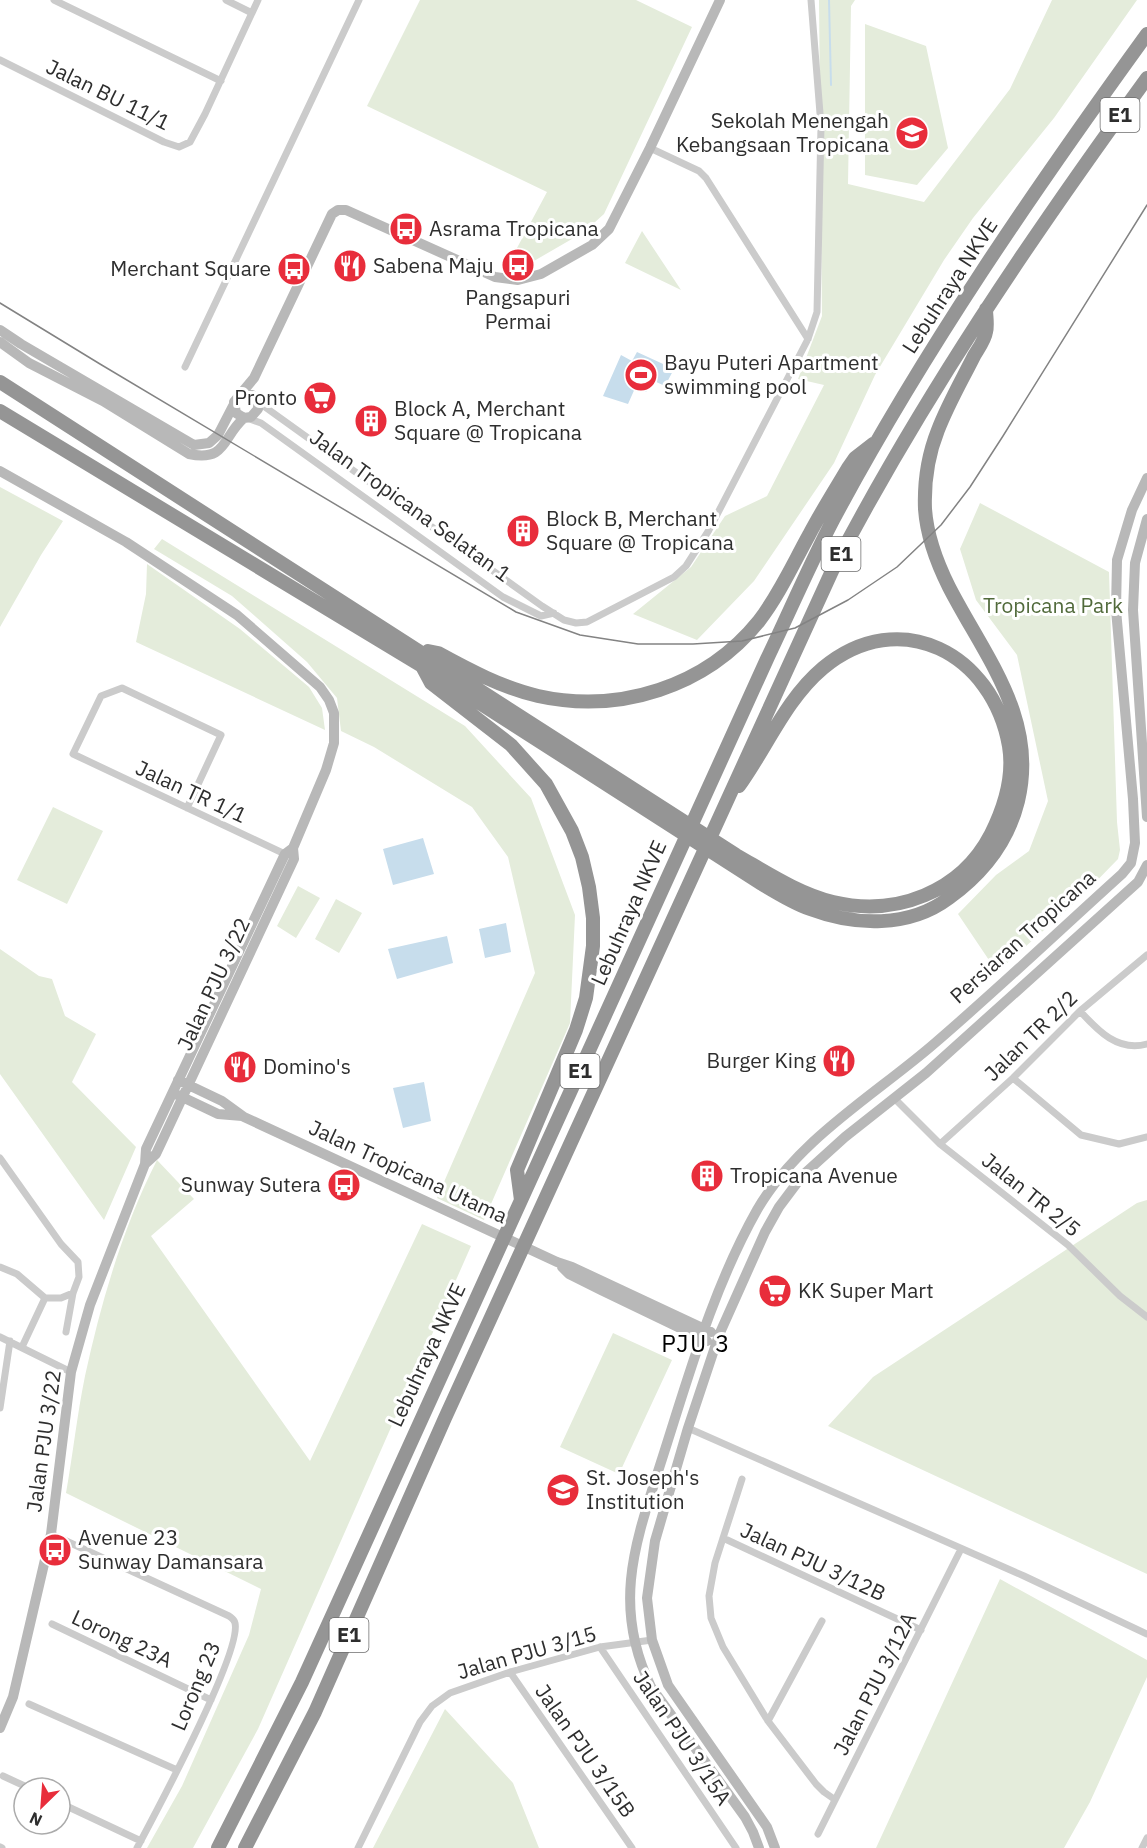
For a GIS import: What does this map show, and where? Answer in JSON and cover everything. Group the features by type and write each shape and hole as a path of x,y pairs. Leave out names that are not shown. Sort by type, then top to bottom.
{"highway":[{"name":"Lebuhraya NKVE","path":"218,1848 302,1682 812,562 877,441 981,275 1073,136 1147,34"},
{"name":"Lebuhraya NKVE","path":"245,1848 315,1712 445,1418 786,668 854,528 897,453 986,309 1147,78"},
{"path":"0,411 422,666 739,871 802,905 843,918 875,922 906,918 933,908 975,877 997,851 1015,814 1023,772 1020,734 1007,693 940,568 928,530 925,511 926,469 931,452 942,422 986,332 986,309"},
{"path":"0,382 744,860 813,895 833,902 875,907 902,904 934,892 962,872 984,847 998,821 1008,789 1009,747 1001,716 976,677 952,654 925,642 898,638 870,643 834,660 810,680 777,724 758,760 721,812"},
{"path":"418,650 438,652 498,682 536,695 575,702 637,697 690,678 722,658 747,635 759,620 780,590 848,468 877,441"},
{"path":"422,666 431,683 511,745 546,784 566,817 575,838 589,887 593,918 593,946 586,998 576,1030 517,1170 521,1202"}],"street":[{"path":"54,0 221,81"},
{"path":"226,0 252,13"},
{"name":"Jalan BU 11/1","path":"0,60 164,142 179,147 190,142 258,0"},
{"path":"185,367 359,0"},
{"path":"0,330 194,445 209,443 218,435 235,398 254,378 332,214 338,210 346,210 495,277 518,280 541,274 592,245 609,228 650,148 720,0"},
{"name":"Jalan Tropicana Selatan 1","path":"256,399 564,620 576,623 586,622 674,577 686,566 709,530 807,339 817,312 821,126 811,0"},
{"path":"650,148 699,171 706,178 807,339"},
{"path":"0,342 29,363 103,400 189,454 202,457 215,454 224,447 238,422 256,412 254,378"},
{"path":"242,393 249,393 256,399"},
{"path":"233,406 236,413 245,418"},
{"name":"Jalan Tropicana Selatan 1","path":"245,418 261,423 503,597 541,616 554,613"},
{"name":"Jalan PJU 3/22","path":"0,471 126,542 237,615 320,687 334,713 334,742 326,770 291,854 183,1098 156,1154 145,1164"},
{"name":"Persiaran Tropicana","path":"759,1848 745,1817 651,1687 639,1664 633,1642 628,1594 635,1549 714,1304 757,1210 779,1178 836,1122 936,1043 1122,874 1131,863 1135,853 1133,798 1116,610 1117,560 1132,510 1147,478"},
{"path":"1147,519 1134,563 1133,610 1147,818"},
{"name":"Jalan TR 1/1","path":"187,808 221,735 122,688 101,696 73,754 187,808 291,854"},
{"path":"1133,798 1146,797"},
{"name":"Jalan PJU 3/22","path":"0,1728 13,1697 51,1534 71,1372 90,1305 145,1164 146,1149 291,854"},
{"name":"Persiaran Tropicana","path":"775,1848 767,1827 668,1684 652,1640 647,1598 656,1541 688,1428 718,1340 765,1232 803,1175 845,1137 927,1073 1138,882 1147,865"},
{"name":"Jalan TR 2/2","path":"940,1144 1013,1078 1080,1011 1147,955"},
{"path":"1080,1011 1097,1030 1118,1044 1140,1046 1147,1044"},
{"path":"1013,1078 1081,1135 1119,1144 1147,1137"},
{"name":"Jalan Tropicana Utama","path":"178,1080 222,1101 244,1117 680,1318 703,1334"},
{"path":"885,1084 894,1098"},
{"name":"Jalan Tropicana Utama","path":"172,1093 218,1114 244,1117"},
{"name":"Jalan TR 2/5","path":"894,1098 940,1144 1068,1245 1120,1296 1147,1317"},
{"path":"0,1158 61,1244 78,1262 79,1277 73,1293 66,1332"},
{"name":"Jalan Tropicana Utama","path":"557,1263 569,1274 703,1334"},
{"path":"0,1267 23,1278 45,1298 61,1298 73,1293"},
{"path":"22,1347 45,1298"},
{"path":"680,1318 694,1321 701,1318 714,1304"},
{"path":"703,1334 718,1340"},
{"path":"0,1337 71,1372"},
{"path":"0,1408 10,1341"},
{"path":"688,1428 1044,1585 1147,1634"},
{"path":"742,1479 715,1563 709,1596 711,1618 723,1647 768,1721 816,1784 834,1799"},
{"name":"Lorong 23","path":"51,1534 234,1619 236,1624 225,1667 211,1700 139,1844"},
{"name":"Jalan PJU 3/12B","path":"723,1538 921,1630"},
{"name":"Jalan PJU 3/12A","path":"818,1834 961,1550"},
{"path":"768,1721 822,1622"},
{"name":"Lorong 23A","path":"52,1624 211,1700"},
{"name":"Jalan PJU 3/15","path":"358,1848 420,1722 432,1707 450,1693 510,1672 600,1647 652,1640"},
{"name":"Jalan PJU 3/15A","path":"600,1647 736,1848"},
{"name":"Jalan PJU 3/15B","path":"510,1672 632,1848"},
{"path":"29,1704 177,1770"},
{"path":"3,1776 12,1780"},
{"path":"72,1809 139,1844"},
{"path":"1142,1848 1147,1838"}],"green space":[{"path":"420,0 636,0 692,27 604,214 584,232 527,265 510,261 547,192 367,106"},
{"path":"819,0 855,0 851,6 848,184 924,202 1010,89 1052,0 1137,0 1054,118 973,218 944,260 875,375 834,463 754,581 697,640 633,614 691,567 725,516 767,496 824,385 798,379 822,316"},
{"path":"865,24 926,46 948,148 917,185 865,175"},
{"path":"642,231 681,290 625,263"},
{"path":"0,487 63,521 0,627"},
{"name":"Tropicana Park","path":"980,503 1109,572 1117,822 1120,850 1118,859 1081,897 997,972 958,914 996,875 1029,851 1048,801 1017,655 976,600 960,549"},
{"path":"162,539 465,726 531,798 575,915 570,1023 484,1220 437,1198 535,973 508,857 472,807 374,747 341,731 337,698 307,662 232,596 154,549"},
{"path":"147,564 240,629 309,687 322,708 325,730 136,642 146,594"},
{"path":"53,807 103,831 67,904 17,880"},
{"path":"298,886 320,898 296,938 277,926"},
{"path":"336,899 362,913 339,953 315,939"},
{"path":"0,949 39,976 52,979 65,1016 96,1034 72,1082 136,1147 104,1220 0,1074"},
{"path":"157,1160 194,1199 151,1236 310,1461 422,1224 471,1246 258,1729 193,1848 147,1848 182,1786 249,1635 261,1589 66,1493 82,1391 98,1320 123,1238"},
{"path":"1147,1200 1147,1574 828,1426 873,1377 1137,1203"},
{"path":"613,1333 672,1360 619,1474 560,1447"},
{"path":"1000,1579 1147,1660 1147,1677 1090,1802 1064,1848 876,1848"},
{"path":"445,1709 513,1783 539,1848 373,1848"}],"water":[{"name":"Bayu Puteri Apartment swimming pool","path":"637,352 674,369 665,386 654,381 646,392 636,386 628,404 603,396 621,355 632,361"},
{"path":"423,838 434,874 393,885 383,849"},
{"path":"506,923 511,952 485,958 479,929"},
{"path":"447,936 453,963 397,979 388,949"},
{"path":"424,1082 431,1121 403,1128 393,1088"}],"waterway":[{"path":"829,0 831,85"}],"tram line":[{"path":"0,303 516,612 580,635 638,644 742,641 795,628 848,600 897,567 941,525 970,487 1003,436 1147,205"}],"place":[{"name":"Sekolah Menengah Kebangsaan Tropicana","path":"912,133"},
{"name":"Asrama Tropicana","path":"406,229"},
{"name":"Pangsapuri Permai","path":"518,265"},
{"name":"Sabena Maju","path":"350,266"},
{"name":"Merchant Square","path":"294,269"},
{"name":"Bayu Puteri Apartment swimming pool","path":"641,375"},
{"name":"Pronto","path":"320,398"},
{"name":"Block A, Merchant Square @ Tropicana","path":"371,421"},
{"name":"Block B, Merchant Square @ Tropicana","path":"523,531"},
{"name":"Burger King","path":"839,1061"},
{"name":"Domino's","path":"240,1067"},
{"name":"Tropicana Avenue","path":"707,1176"},
{"name":"Sunway Sutera","path":"344,1185"},
{"name":"KK Super Mart","path":"775,1291"},
{"name":"St. Joseph's Institution","path":"563,1490"},
{"name":"Avenue 23 Sunway Damansara","path":"55,1550"}],"district":[{"name":"PJU 3","path":"696,1344"}]}
